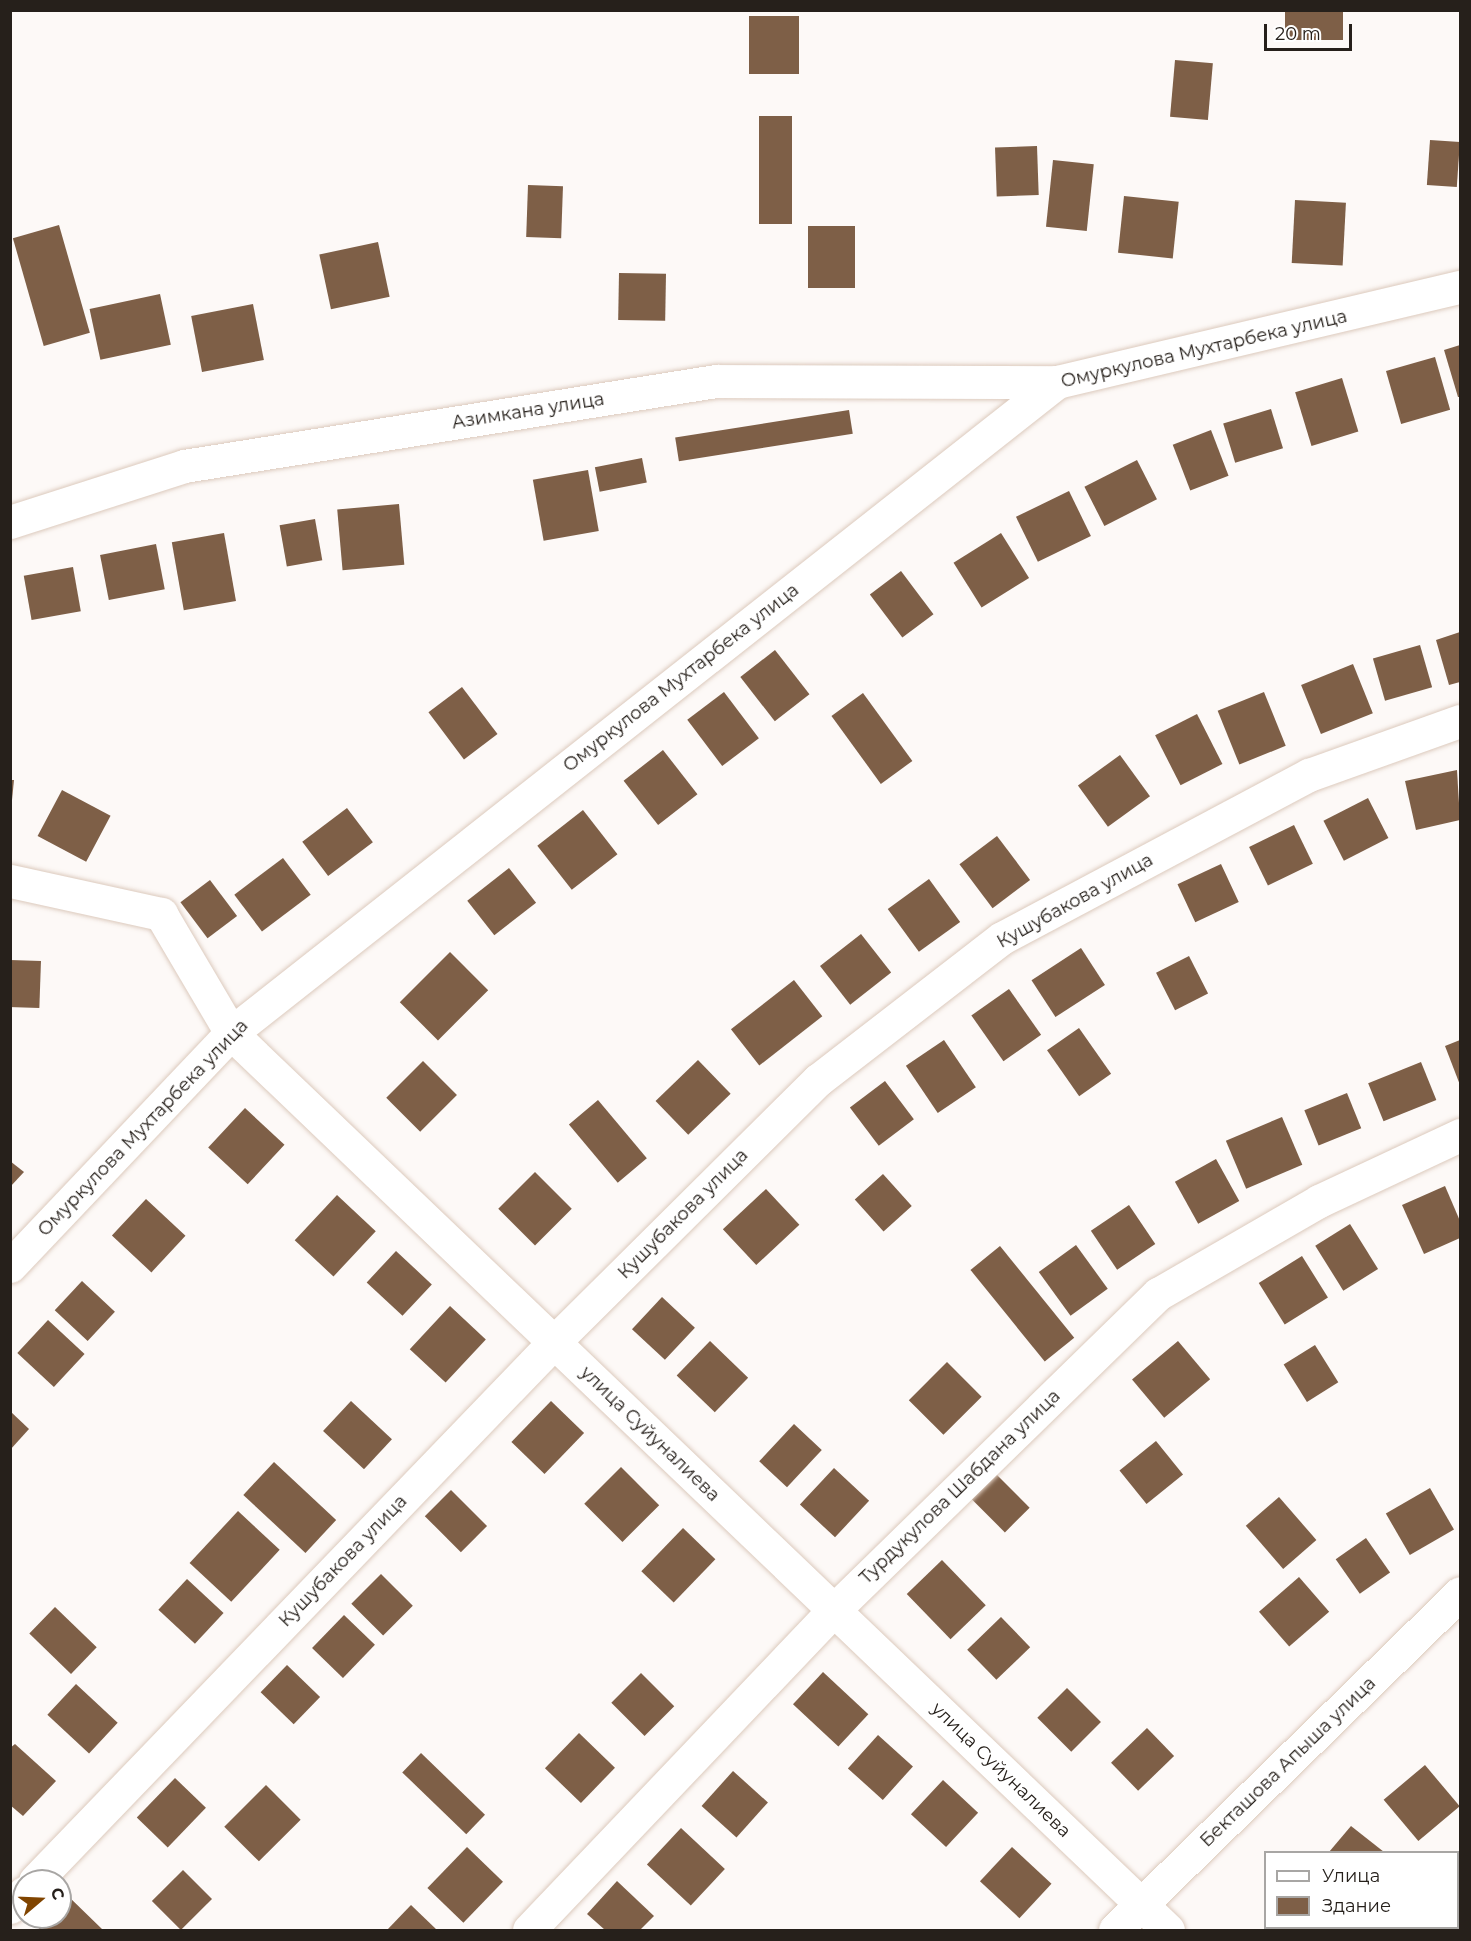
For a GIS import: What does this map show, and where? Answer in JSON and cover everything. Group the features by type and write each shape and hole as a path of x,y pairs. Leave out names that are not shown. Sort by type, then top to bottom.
{"street":[{"name":"Омуркулова Мухтарбека улица","path":"10,1266 231,1033 1057,382 1461,287"},
{"name":"Азимкана улица","path":"10,522 184,466 716,381 1057,382"},
{"name":"Кушубакова улица","path":"47,1869 554,1342 818,1080 1002,938 1309,775 1461,721"},
{"name":"улица Суйуналиева","path":"10,881 161,914 231,1033 1168,1930"},
{"name":"Турдукулова Шабдана улица","path":"529,1930 834,1610 1158,1294 1319,1201 1461,1135"},
{"name":"Бекташова Апыша улица","path":"1115,1930 1461,1593"}],"building":[{"path":"1285,10 1343,10 1343,40 1285,40"},
{"path":"749,16 799,16 799,74 749,74"},
{"path":"1175,60 1213,63 1208,120 1170,117"},
{"path":"759,116 792,116 792,224 759,224"},
{"path":"1430,140 1460,142 1457,187 1427,185"},
{"path":"1037,146 1039,195 997,196 995,147"},
{"path":"1053,160 1094,164 1087,231 1046,227"},
{"path":"528,185 563,186 561,238 526,237"},
{"path":"1124,196 1179,202 1173,258 1118,253"},
{"path":"1295,200 1346,203 1343,266 1292,263"},
{"path":"59,225 90,333 44,346 13,238"},
{"path":"808,226 855,226 855,288 808,288"},
{"path":"378,242 390,297 331,309 319,254"},
{"path":"619,273 666,274 665,321 618,320"},
{"path":"160,294 171,345 100,360 90,309"},
{"path":"253,304 264,360 202,372 191,316"},
{"path":"1460,345 1460,397 1458,397 1444,350"},
{"path":"1435,357 1450,410 1401,424 1386,371"},
{"path":"1342,378 1358,432 1312,446 1295,392"},
{"path":"1271,409 1283,448 1235,463 1223,424"},
{"path":"849,410 853,434 679,461 675,438"},
{"path":"1211,430 1229,476 1190,490 1173,445"},
{"path":"642,458 647,483 600,492 595,467"},
{"path":"1137,460 1157,499 1104,526 1084,487"},
{"path":"588,470 599,531 544,541 533,480"},
{"path":"1069,491 1091,536 1038,562 1016,517"},
{"path":"399,504 404,565 343,570 337,509"},
{"path":"315,519 322,560 287,567 280,525"},
{"path":"224,533 236,601 184,610 172,542"},
{"path":"1001,533 1029,578 982,608 954,563"},
{"path":"156,544 165,589 109,600 100,555"},
{"path":"73,567 81,611 32,620 24,576"},
{"path":"901,571 933,614 902,638 870,594"},
{"path":"1460,632 1460,682 1449,685 1436,640"},
{"path":"1420,645 1432,687 1385,701 1373,659"},
{"path":"775,650 809,694 775,721 740,677"},
{"path":"1353,664 1373,713 1321,734 1301,685"},
{"path":"462,687 498,734 464,759 428,712"},
{"path":"724,692 759,738 722,766 687,720"},
{"path":"1264,692 1286,746 1239,765 1218,711"},
{"path":"863,693 912,761 881,784 831,716"},
{"path":"1197,714 1222,764 1181,785 1155,735"},
{"path":"663,750 697,794 658,825 624,781"},
{"path":"1120,755 1150,796 1108,827 1078,786"},
{"path":"1457,770 1460,820 1416,830 1405,781"},
{"path":"10,780 14,780 12,800 10,800"},
{"path":"62,790 111,816 86,862 38,836"},
{"path":"1368,798 1388,838 1344,861 1323,821"},
{"path":"347,808 373,842 328,876 302,842"},
{"path":"583,810 617,854 572,890 537,846"},
{"path":"1294,825 1313,864 1268,886 1249,847"},
{"path":"997,836 1030,880 993,908 959,864"},
{"path":"283,858 311,895 262,931 234,895"},
{"path":"1221,864 1239,902 1195,922 1177,884"},
{"path":"509,868 536,903 494,935 467,901"},
{"path":"929,879 960,922 919,952 888,909"},
{"path":"210,880 237,916 208,938 180,902"},
{"path":"861,934 891,973 850,1005 820,966"},
{"path":"1081,948 1105,985 1055,1017 1032,980"},
{"path":"450,952 488,990 438,1040 400,1002"},
{"path":"1189,956 1208,993 1175,1010 1156,973"},
{"path":"10,960 41,961 39,1008 10,1007"},
{"path":"794,980 822,1016 759,1066 731,1029"},
{"path":"1009,989 1041,1035 1003,1061 971,1015"},
{"path":"1079,1028 1111,1074 1079,1096 1047,1050"},
{"path":"944,1040 976,1087 938,1113 906,1066"},
{"path":"1460,1040 1460,1085 1445,1046"},
{"path":"698,1060 731,1094 688,1135 656,1101"},
{"path":"423,1061 457,1095 420,1132 386,1098"},
{"path":"1421,1062 1436,1100 1384,1121 1368,1083"},
{"path":"885,1081 914,1119 879,1146 850,1107"},
{"path":"1347,1093 1361,1128 1319,1145 1304,1110"},
{"path":"598,1100 647,1158 618,1183 569,1124"},
{"path":"245,1108 284,1145 248,1184 208,1147"},
{"path":"1282,1117 1302,1165 1246,1189 1226,1141"},
{"path":"1216,1159 1239,1201 1198,1224 1175,1182"},
{"path":"10,1161 24,1172 10,1187"},
{"path":"535,1172 572,1209 535,1246 498,1209"},
{"path":"883,1174 912,1206 884,1231 855,1199"},
{"path":"1445,1186 1460,1221 1460,1238 1424,1254 1402,1205"},
{"path":"766,1189 799,1225 756,1265 723,1229"},
{"path":"337,1195 376,1231 333,1276 295,1240"},
{"path":"146,1199 185,1236 151,1272 112,1236"},
{"path":"1129,1205 1155,1244 1117,1270 1091,1231"},
{"path":"1350,1224 1378,1269 1343,1291 1315,1246"},
{"path":"1076,1245 1108,1289 1071,1316 1039,1272"},
{"path":"1000,1246 1074,1338 1045,1362 970,1270"},
{"path":"396,1251 432,1284 403,1316 367,1282"},
{"path":"1302,1256 1328,1298 1285,1325 1259,1283"},
{"path":"82,1281 115,1312 88,1341 55,1310"},
{"path":"662,1297 695,1328 665,1360 632,1329"},
{"path":"450,1306 486,1339 446,1383 410,1349"},
{"path":"48,1320 85,1354 54,1387 17,1353"},
{"path":"710,1341 748,1378 715,1412 677,1376"},
{"path":"1178,1341 1210,1379 1164,1418 1132,1380"},
{"path":"1315,1345 1338,1382 1307,1402 1284,1365"},
{"path":"947,1362 982,1397 943,1435 909,1400"},
{"path":"351,1401 392,1439 364,1469 323,1431"},
{"path":"551,1401 584,1433 544,1474 511,1442"},
{"path":"10,1411 29,1429 10,1450"},
{"path":"794,1424 822,1450 787,1487 759,1461"},
{"path":"1156,1441 1183,1474 1147,1504 1119,1471"},
{"path":"274,1462 336,1520 305,1553 243,1495"},
{"path":"621,1467 659,1505 622,1542 584,1504"},
{"path":"834,1468 869,1501 835,1537 800,1505"},
{"path":"995,1473 1030,1508 1005,1532 970,1498"},
{"path":"1430,1488 1454,1530 1410,1555 1386,1514"},
{"path":"451,1490 487,1526 461,1552 425,1516"},
{"path":"1279,1497 1316,1540 1283,1569 1246,1526"},
{"path":"238,1511 280,1550 231,1602 190,1563"},
{"path":"683,1528 715,1559 674,1602 641,1571"},
{"path":"1366,1538 1390,1572 1360,1594 1336,1559"},
{"path":"942,1560 986,1605 951,1639 907,1594"},
{"path":"381,1574 413,1606 383,1636 351,1604"},
{"path":"1299,1577 1329,1612 1289,1646 1259,1612"},
{"path":"187,1579 224,1613 195,1644 158,1610"},
{"path":"55,1607 97,1647 71,1674 29,1634"},
{"path":"344,1615 375,1645 343,1678 312,1648"},
{"path":"1001,1617 1030,1647 996,1680 967,1650"},
{"path":"287,1665 320,1697 294,1724 261,1692"},
{"path":"823,1672 868,1714 838,1746 793,1704"},
{"path":"641,1673 674,1706 645,1736 611,1703"},
{"path":"76,1684 118,1723 89,1754 47,1715"},
{"path":"1067,1688 1101,1722 1071,1752 1037,1718"},
{"path":"1147,1728 1174,1756 1138,1791 1111,1763"},
{"path":"579,1733 615,1768 581,1803 545,1768"},
{"path":"878,1735 913,1766 883,1800 848,1768"},
{"path":"15,1744 56,1781 23,1816 10,1805 10,1748"},
{"path":"421,1753 485,1815 466,1834 402,1772"},
{"path":"1425,1765 1460,1806 1418,1841 1384,1800"},
{"path":"733,1771 768,1802 736,1837 702,1806"},
{"path":"175,1778 206,1808 168,1847 137,1818"},
{"path":"943,1780 978,1813 946,1847 911,1814"},
{"path":"266,1785 301,1820 259,1861 224,1827"},
{"path":"1351,1826 1383,1851 1330,1851"},
{"path":"681,1828 725,1869 691,1905 647,1865"},
{"path":"467,1847 503,1882 463,1923 427,1888"},
{"path":"1012,1847 1051,1884 1019,1918 980,1881"},
{"path":"183,1870 212,1899 181,1930 152,1901"},
{"path":"617,1881 654,1916 640,1930 605,1930 587,1914"},
{"path":"72,1900 103,1930 41,1930 72,1929"},
{"path":"411,1905 437,1930 387,1930"}]}
